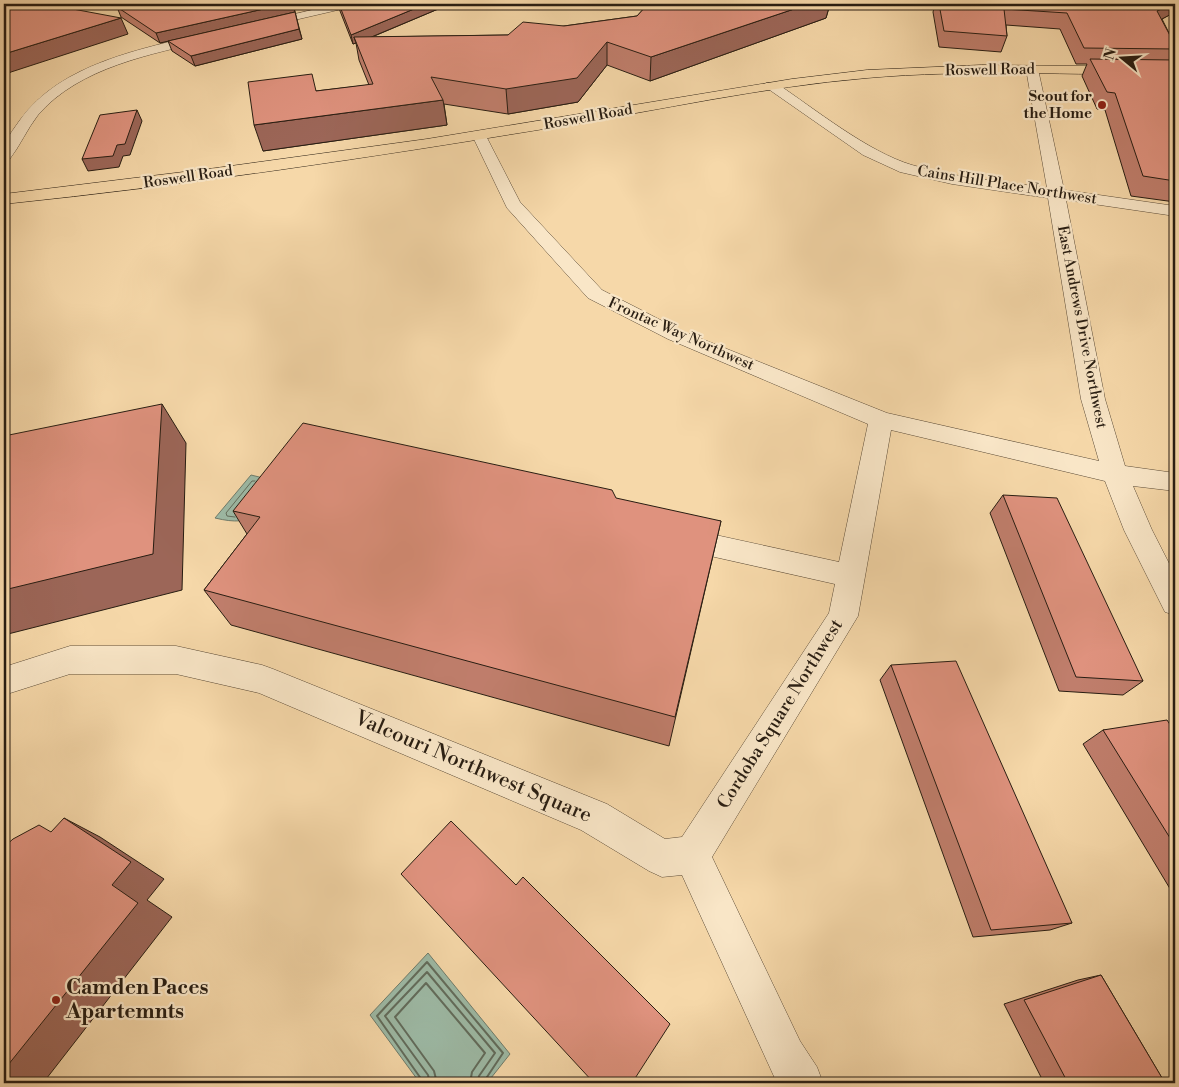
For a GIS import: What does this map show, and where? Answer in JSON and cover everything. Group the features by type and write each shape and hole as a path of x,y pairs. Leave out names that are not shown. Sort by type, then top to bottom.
{"main road":[{"name":"Roswell Road","path":"4,199 148,182 478,135 771,86 832,78 899,72 1032,69 1175,72"}],"street":[{"path":"250,27 351,4"},
{"path":"4,158 37,107 64,86 98,69 129,58 175,44 222,34"},
{"name":"East Andrews Drive Northwest","path":"1032,69 1038,93 1093,399 1114,474 1138,530 1175,603"},
{"name":"Cains Hill Place Northwest","path":"771,86 868,152 906,169 952,179 1175,211"},
{"name":"Frontac Way Northwest","path":"478,135 513,204 595,294 675,335 881,420 1114,474 1175,482"},
{"name":"Cordoba Square Northwest","path":"692,855 843,616 881,420"},
{"path":"653,532 851,576"},
{"name":"Valcouri Northwest Square","path":"4,681 70,660 176,660 262,679 594,817 662,858 692,855"},
{"path":"692,855 785,1056 801,1083"}],"water":[{"path":"251,475 284,483 263,509 249,519 229,521 215,518"},
{"path":"428,953 510,1054 487,1083 420,1083 370,1015"}],"building":[{"path":"4,4 46,4 121,18 4,54"},
{"path":"132,4 286,4 156,33 117,7"},
{"path":"339,4 426,4 351,35"},
{"path":"648,4 809,4 651,57 607,42 577,78 506,89 431,77 443,100 254,125 248,82 312,74 316,91 373,84 354,37 508,35 523,22 564,26 637,16"},
{"path":"939,4 1171,4 1157,11 1175,45 1175,49 1084,48 1067,13 1004,9 1007,36 944,31"},
{"path":"295,12 299,29 191,56 168,41"},
{"path":"1090,59 1175,60 1175,181 1143,176 1115,93 1107,92"},
{"path":"137,110 125,144 117,145 113,156 82,159 100,115"},
{"path":"162,404 153,554 4,590 4,436"},
{"path":"303,423 612,490 616,498 721,521 675,717 204,590 260,517 233,511"},
{"path":"1003,495 1057,498 1143,681 1076,677"},
{"path":"956,661 1072,923 991,930 891,665"},
{"path":"1167,720 1175,732 1175,846 1103,730"},
{"name":"Camden Paces Apartemnts","path":"64,818 131,862 112,885 138,903 4,1070 4,847 13,839 39,825 51,832"},
{"path":"451,821 516,885 523,877 670,1024 632,1083 594,1083 401,874"},
{"path":"1101,975 1165,1083 1068,1083 1024,1000"}],"place":[{"name":"Scout for the Home","path":"1102,105"},
{"name":"Camden Paces Apartemnts","path":"56,1000"}]}
